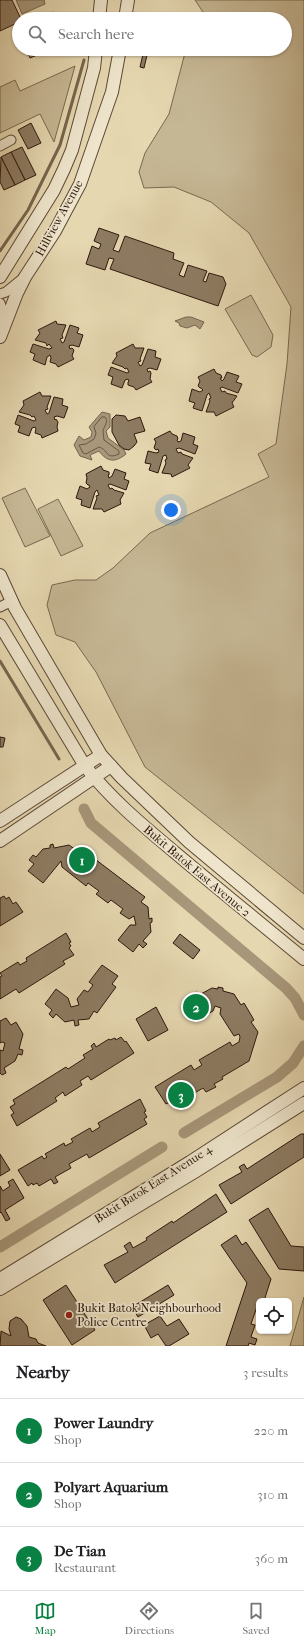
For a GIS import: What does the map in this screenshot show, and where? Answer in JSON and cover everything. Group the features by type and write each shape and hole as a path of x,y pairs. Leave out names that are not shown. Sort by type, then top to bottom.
{"street":[{"path":"100,12 101,0"},
{"path":"126,12 128,0"},
{"name":"Hillview Avenue","path":"0,277 54,190 64,169 72,150 94,68 95,56"},
{"name":"Hillview Avenue","path":"0,337 17,292 55,230 80,184 112,92 119,56"},
{"path":"0,146 11,140"},
{"path":"0,294 6,292 25,277"},
{"path":"0,303 4,314 4,324"},
{"path":"0,575 12,601 0,607"},
{"name":"Bukit Batok East Avenue 2","path":"12,601 101,755 145,801 189,842 304,938"},
{"name":"Bukit Batok East Avenue 2","path":"0,625 85,766 95,778 128,813 199,874 304,959"},
{"path":"0,821 101,755"},
{"path":"0,841 111,766"},
{"name":"Bukit Batok East Avenue 4","path":"0,1279 190,1162 304,1088"},
{"name":"Bukit Batok East Avenue 4","path":"0,1289 196,1171 304,1103"}],"shaded area":[{"path":"195,0 304,0 304,894 145,767 96,672 75,642 56,635 47,605 52,585 75,580 96,580 113,568 150,533 269,477 258,454 276,444 287,364 291,307 249,233 211,202 174,187 144,188 139,172 145,153 169,114 184,56 292,56 292,12 203,12"},
{"path":"75,66 54,142 40,114 0,133 0,87 15,80 20,91"},
{"path":"251,295 273,335 271,347 257,357 252,355 225,309"},
{"path":"25,488 50,536 25,547 2,498"},
{"path":"58,499 83,546 61,556 38,509"},
{"path":"304,1297 304,1346 290,1346"}],"water":[{"path":"16,0 44,0 45,4 27,12 21,12"},
{"path":"186,317 191,317 204,322 200,329 195,325 187,328 180,326 179,323 175,321"},
{"path":"102,412 110,414 110,427 106,431 108,438 124,450 126,454 115,460 108,459 99,451 90,455 92,460 80,456 74,445 79,436 84,440 91,437 92,432 89,427"}],"building":[{"path":"0,0 12,0 18,12 12,12 12,25 0,31"},
{"path":"143,56 147,56 144,68 140,67"},
{"path":"31,123 41,143 28,149 18,130"},
{"path":"22,147 36,175 25,180 11,152"},
{"path":"11,152 25,180 15,185 1,157"},
{"path":"1,157 15,185 4,190 0,182"},
{"path":"99,228 119,235 113,250 119,252 125,236 174,253 173,259 184,263 179,275 184,277 188,265 207,271 203,281 206,282 209,273 223,277 226,284 218,306 110,269 114,259 109,258 105,270 86,264 92,246 99,249 101,244 94,241"},
{"path":"56,321 57,324 66,325 62,335 63,338 60,339 62,343 64,342 70,325 79,328 77,333 83,335 79,347 72,345 69,346 70,349 72,348 74,350 72,356 74,359 58,367 56,364 50,362 50,355 47,357 45,365 33,360 35,354 30,352 33,344 49,349 52,348 49,344 47,346 46,343 35,340 40,333 38,330"},
{"path":"133,344 135,348 144,348 140,359 141,361 138,362 140,366 142,365 148,349 156,351 155,357 161,359 157,370 150,368 147,369 148,372 150,371 151,373 150,379 152,382 136,390 134,387 128,385 128,379 125,380 122,388 111,384 113,377 108,375 111,367 127,373 129,372 127,368 125,369 112,363 117,356 116,353"},
{"path":"214,369 216,373 221,375 222,378 220,378 222,381 227,372 239,376 236,382 242,384 238,393 222,387 220,388 222,392 225,391 226,393 237,396 232,403 234,407 216,416 214,412 206,412 210,401 209,399 211,398 209,393 202,411 193,408 195,403 189,401 192,389 200,392 203,390 198,386 200,381 198,377"},
{"path":"40,392 42,396 51,396 47,407 48,409 45,410 47,414 49,413 54,397 63,399 62,405 68,407 64,418 57,416 54,417 58,422 58,431 42,438 41,435 35,433 35,427 32,428 29,436 18,432 20,426 15,424 18,415 34,421 36,420 34,416 32,417 19,412 24,405 23,401"},
{"path":"116,415 125,416 128,421 140,417 145,431 134,434 137,442 129,450 124,449 119,445 112,432 112,419"},
{"path":"170,431 172,434 177,436 178,442 181,441 183,433 195,437 193,444 198,446 195,454 179,448 176,449 178,453 181,452 182,454 193,458 188,465 190,468 172,477 171,474 162,473 166,463 165,460 167,459 166,455 163,456 158,473 149,470 151,464 145,463 148,451 156,453 159,452 158,449 156,450 154,448 156,442 154,439"},
{"path":"101,466 103,470 109,472 109,478 112,476 115,469 126,473 124,479 129,481 126,490 110,484 108,485 110,489 112,488 124,493 120,500 121,504 104,512 102,509 93,509 97,498 96,496 99,495 97,490 90,508 81,505 82,500 76,498 80,486 87,489 90,487 86,483 86,474"},
{"path":"0,737 5,738 3,747 0,747"},
{"path":"53,844 54,848 69,845 76,850 79,847 145,897 141,902 148,907 149,919 152,918 152,922 150,923 151,932 143,941 147,944 143,948 139,944 133,952 118,940 130,925 136,925 134,916 129,919 120,913 123,909 111,900 108,903 96,894 99,891 88,883 86,886 62,867 61,861 43,883 28,871 34,864 29,860 33,855 36,857 43,849 50,848 50,845"},
{"path":"4,896 6,899 9,897 13,904 16,902 23,912 0,926 0,898"},
{"path":"66,933 71,942 69,943 71,946 69,948 74,955 63,961 65,964 19,993 16,989 0,999 0,977 2,976 0,973 18,962 20,965 27,961 26,958"},
{"path":"180,934 200,950 193,959 173,943"},
{"path":"102,965 118,976 112,984 116,987 97,1013 94,1011 89,1019 78,1020 79,1025 75,1026 74,1020 65,1022 56,1014 53,1018 49,1014 52,1010 45,1004 56,989 68,998 71,1007 79,1005 77,999 84,990 88,992 93,985 89,982"},
{"path":"218,987 223,988 223,991 234,994 241,1005 244,1003 254,1020 251,1022 258,1032 249,1061 222,1077 223,1079 214,1084 216,1087 206,1092 203,1088 176,1104 174,1100 166,1104 155,1087 191,1065 194,1070 202,1065 199,1060 230,1042 232,1046 239,1042 239,1034 234,1036 220,1014 221,1008 215,1006 213,1011 197,1020 188,1005 195,1001 191,995 197,992 199,995 212,988 218,989"},
{"path":"156,1007 168,1030 148,1041 136,1019"},
{"path":"6,1018 11,1025 16,1022 23,1034 19,1049 23,1050 22,1055 18,1054 15,1061 4,1068 6,1073 2,1075 0,1073 0,1050 3,1051 5,1043 0,1043 0,1021"},
{"path":"121,1037 125,1042 126,1041 134,1053 91,1080 88,1076 80,1081 82,1085 65,1096 63,1092 55,1098 57,1101 17,1126 11,1115 14,1113 10,1107 15,1104 13,1100 66,1067 68,1069 85,1058 83,1055 93,1049 91,1046 94,1043 96,1047 109,1039 115,1038 116,1040"},
{"path":"140,1099 146,1111 144,1112 147,1117 144,1119 147,1124 89,1158 87,1154 69,1164 71,1168 55,1177 58,1182 54,1184 51,1179 39,1186 37,1183 33,1185 32,1183 28,1186 18,1170 42,1156 44,1159 47,1157 45,1154 64,1143 65,1146 73,1142 71,1139 90,1128 92,1132 100,1127 98,1123"},
{"path":"301,1134 304,1134 304,1157 231,1204 219,1185 242,1172 239,1167 244,1164 247,1169"},
{"path":"0,1154 10,1170 0,1176"},
{"path":"13,1179 24,1198 5,1210 10,1219 6,1221 1,1212 0,1213 0,1186 3,1191 10,1186 8,1182"},
{"path":"216,1194 227,1212 115,1283 104,1265 128,1252 124,1246 130,1242 133,1248 147,1240 146,1238 172,1221 173,1223"},
{"path":"268,1208 291,1246 304,1247 304,1271 279,1269 249,1220"},
{"path":"236,1235 242,1245 246,1242 271,1279 265,1298 256,1298 256,1310 251,1324 255,1325 251,1337 257,1339 255,1345 249,1343 248,1346 226,1346 247,1283 221,1245"},
{"name":"Bukit Batok Neighbourhood Police Centre","path":"66,1285 95,1330 72,1345 43,1300"},
{"path":"168,1285 174,1295 138,1317 132,1307"},
{"path":"160,1316 167,1326 179,1319 189,1334 169,1346 166,1346 158,1334 151,1338 144,1325"},
{"path":"16,1317 21,1319 27,1326 29,1337 36,1339 38,1343 46,1346 0,1346 1,1331 11,1336 9,1329 10,1321"}],"waterway":[{"path":"0,251 28,210 60,145 84,60"},
{"path":"0,661 59,759"},
{"path":"84,809 91,823 286,988 295,998 304,1015"},
{"path":"184,1133 277,1077 293,1063 304,1046"},
{"path":"0,1247 162,1147"}],"place":[{"name":"Power Laundry","path":"82,860"},
{"name":"Polyart Aquarium","path":"196,1007"},
{"name":"De Tian","path":"181,1095"},
{"name":"Bukit Batok Neighbourhood Police Centre","path":"69,1315"}]}
